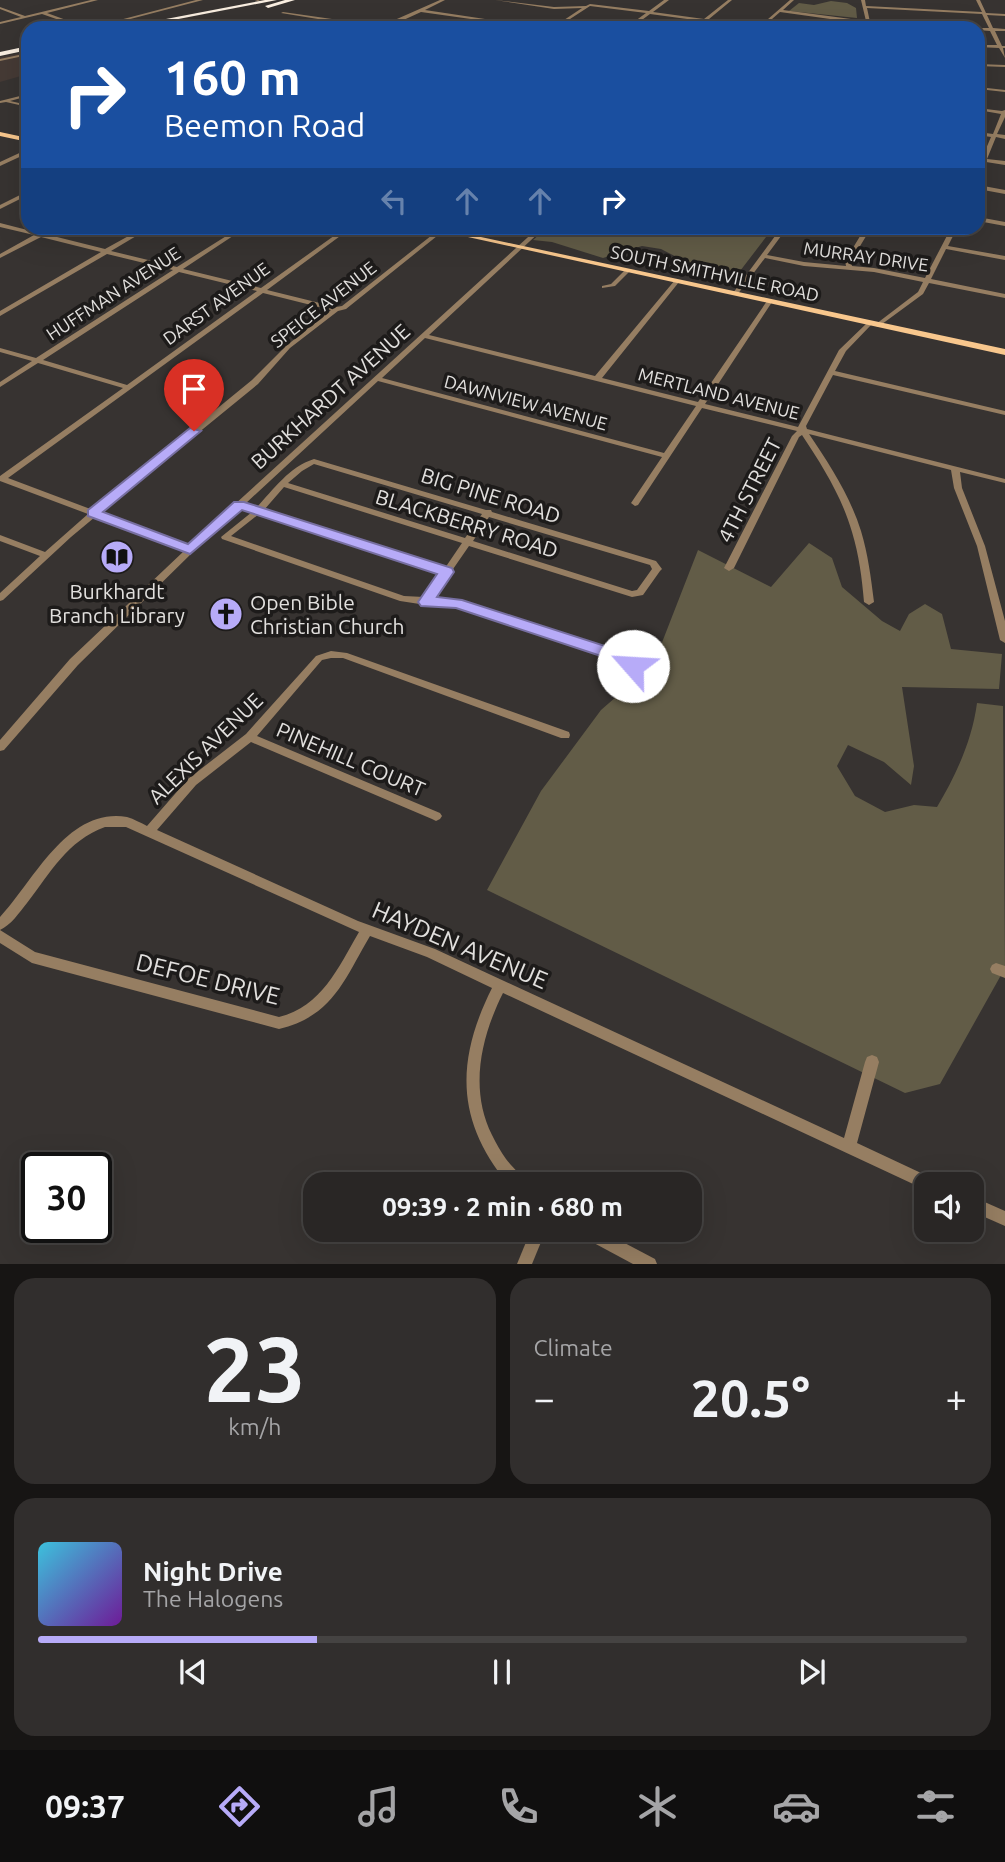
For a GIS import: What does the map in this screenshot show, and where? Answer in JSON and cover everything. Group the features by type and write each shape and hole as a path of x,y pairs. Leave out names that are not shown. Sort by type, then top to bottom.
{"highway":[{"path":"160,21 274,0"},
{"path":"182,21 292,0"},
{"path":"0,51 21,45"},
{"path":"0,51 21,47"}],"main road":[{"path":"0,134 21,138"},
{"name":"SOUTH SMITHVILLE ROAD","path":"469,235 1005,352"}],"street":[{"path":"0,23 96,0"},
{"path":"116,21 201,0"},
{"path":"397,21 443,0"},
{"path":"497,0 554,8 588,6 712,21"},
{"path":"564,21 597,0"},
{"path":"637,21 667,0"},
{"path":"705,20 730,0"},
{"path":"768,21 792,0"},
{"path":"863,0 867,21"},
{"path":"978,0 1003,47 1005,57"},
{"path":"864,7 1005,15"},
{"path":"0,8 26,17"},
{"path":"554,8 554,13 586,21"},
{"path":"418,10 494,21"},
{"path":"779,11 843,21"},
{"path":"42,13 67,21"},
{"path":"284,13 336,21"},
{"path":"318,21 322,19"},
{"path":"985,29 1005,30"},
{"path":"985,46 1003,47"},
{"path":"0,60 21,56"},
{"path":"985,65 1005,66"},
{"path":"985,89 1005,91"},
{"path":"2,102 21,96"},
{"path":"2,102 21,105"},
{"path":"985,110 1005,113 985,152"},
{"path":"985,134 1005,137"},
{"path":"0,164 21,154"},
{"path":"985,160 1005,163"},
{"path":"985,188 1005,192"},
{"path":"0,207 21,196"},
{"path":"985,220 1005,224"},
{"path":"0,225 21,230"},
{"path":"0,256 40,235 336,309"},
{"path":"0,314 134,235"},
{"name":"HUFFMAN AVENUE","path":"0,385 231,235"},
{"name":"DARST AVENUE","path":"1,479 338,235"},
{"name":"SPEICE AVENUE","path":"0,598 93,513 255,382 288,348 336,309 344,308 435,235"},
{"name":"BURKHARDT AVENUE","path":"0,747 74,662 190,550 533,235"},
{"path":"735,294 779,235"},
{"path":"849,266 848,261 864,235"},
{"name":"4TH STREET","path":"729,568 843,350 873,324 910,304 929,281 951,235"},
{"path":"945,247 1005,258"},
{"name":"MURRAY DRIVE","path":"763,256 804,264 849,266 1005,296"},
{"path":"604,287 613,285 628,270"},
{"path":"597,379 677,281"},
{"path":"635,503 769,302"},
{"name":"MERTLAND AVENUE","path":"425,336 1005,481"},
{"path":"0,350 128,387"},
{"path":"831,372 1005,413"},
{"name":"DAWNVIEW AVENUE","path":"378,379 667,456"},
{"path":"803,430 839,485 854,518 866,558 869,602"},
{"name":"BIG PINE ROAD","path":"283,484 314,461 488,512 657,566 640,593"},
{"path":"955,468 958,488 981,545 1005,640"},
{"path":"1,479 190,550"},
{"path":"283,484 256,512 226,536 229,540 403,599 457,603 625,658 633,666"},
{"name":"BLACKBERRY ROAD","path":"283,484 632,594 640,593"},
{"path":"239,505 446,572"},
{"path":"426,602 488,512"},
{"path":"0,538 45,555"},
{"name":"ALEXIS AVENUE","path":"149,832 203,772 250,737 317,660 325,655 344,655 565,735"},
{"name":"PINEHILL COURT","path":"250,737 436,816"},
{"name":"HAYDEN AVENUE","path":"0,925 78,833 97,823 118,821 149,832 367,929 431,953 914,1177"},
{"name":"DEFOE DRIVE","path":"0,936 32,957 279,1023 304,1018 318,1006 367,929"},
{"path":"500,985 484,1012 476,1037 472,1086 487,1141 510,1172"},
{"path":"849,1147 872,1062"},
{"path":"984,1209 1005,1219"},
{"path":"524,1264 534,1242"},
{"path":"607,1242 650,1264"}],"shaded area":[{"path":"831,1 847,3 856,8 857,18 789,11 799,3 814,5"},
{"path":"21,53 21,76 0,82 0,57"},
{"path":"539,235 768,235 737,275 696,267 661,249 642,246 603,258 552,242 533,240"},
{"path":"809,543 832,558 842,587 882,621 900,631 909,614 925,604 942,614 951,649 1002,654 999,689 902,687 914,766 911,785 884,762 848,745 837,766 855,796 885,812 914,805 937,807 962,757 977,703 1003,706 1005,968 940,1084 905,1093 487,890 541,791 601,710 632,683 661,645 698,550 771,587"}],"place":[{"name":"Burkhardt Branch Library","path":"117,557"},
{"name":"Open Bible Christian Church","path":"226,614"}],"route":[{"path":"194,431 93,513 190,550 239,505 446,572 426,602 457,603 625,658 633,666"}]}
